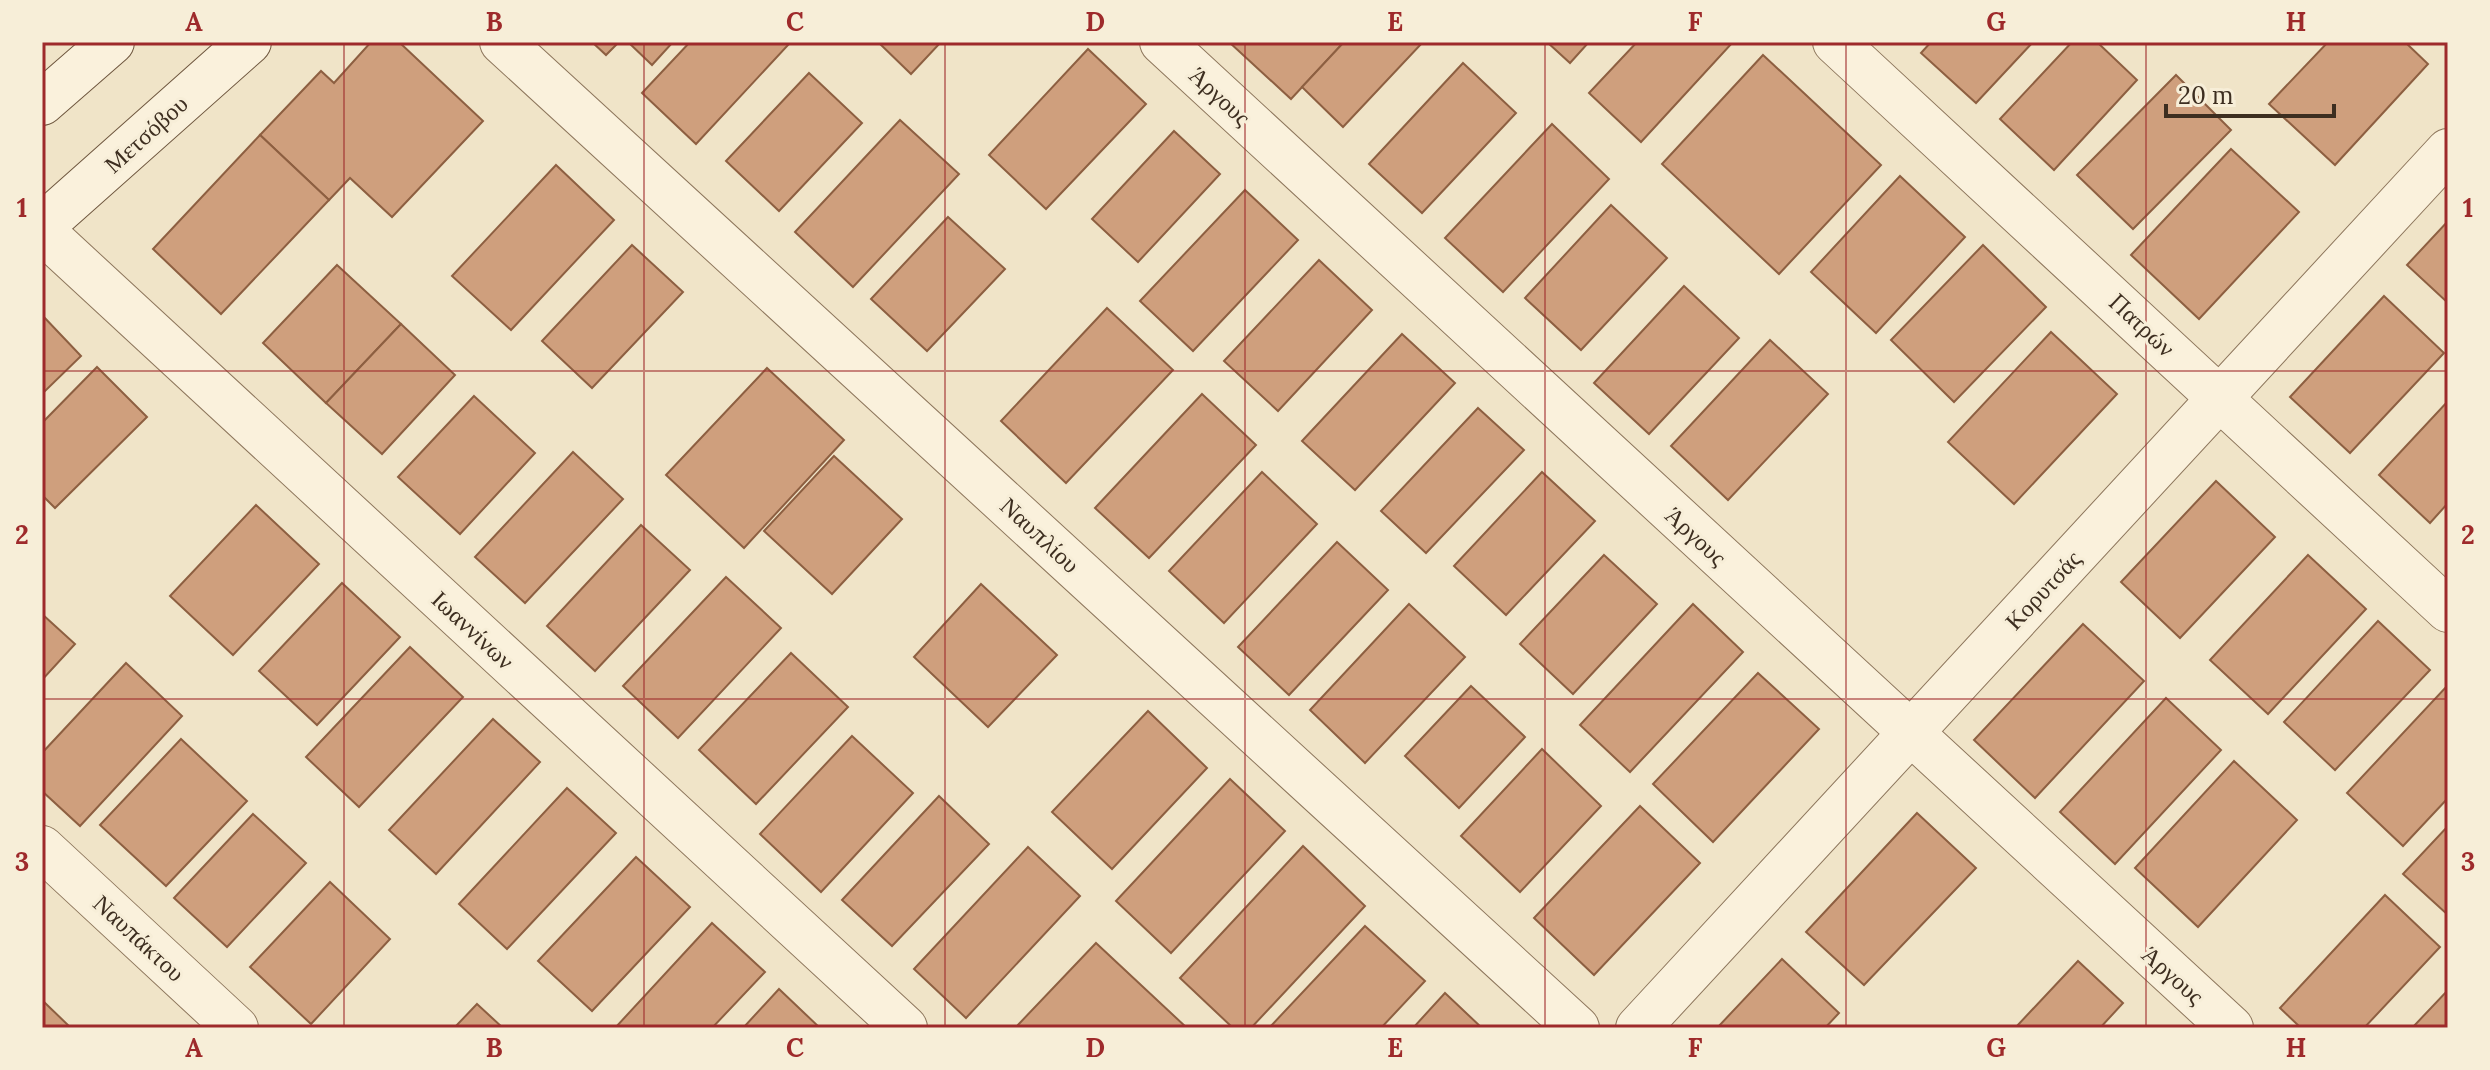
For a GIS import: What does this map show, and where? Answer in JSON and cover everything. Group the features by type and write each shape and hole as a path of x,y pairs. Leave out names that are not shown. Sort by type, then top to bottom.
{"street":[{"path":"42,103 112,42"},
{"name":"Μετσόβου","path":"42,228 249,42"},
{"name":"Ναυπλίου","path":"502,42 1577,1028"},
{"name":"Άργους","path":"1162,42 2231,1028"},
{"name":"Πατρών","path":"1835,42 2448,610"},
{"name":"Κορυτσάς","path":"1638,1028 2448,151"},
{"name":"Ιωαννίνων","path":"42,228 905,1028"},
{"name":"Ναυπάκτου","path":"42,848 236,1028"}],"building":[{"path":"371,42 399,42 483,121 392,217 350,178 329,200 260,135 321,71 334,83"},
{"path":"592,42 619,42 606,55"},
{"path":"628,42 673,42 652,65"},
{"path":"690,42 789,44 696,144 642,93"},
{"path":"878,42 941,42 911,74"},
{"path":"1229,42 1344,42 1291,99"},
{"path":"1344,42 1423,42 1343,127 1302,87"},
{"path":"1547,42 1589,42 1570,63"},
{"path":"1637,42 1733,42 1641,142 1589,93"},
{"path":"1931,42 2033,42 1976,103 1921,53"},
{"path":"2072,42 2097,42 2137,80 2054,170 2000,119"},
{"path":"2328,42 2405,42 2428,64 2335,165 2269,104"},
{"path":"1088,49 1146,104 1046,209 989,155"},
{"path":"1763,55 1881,165 1779,274 1662,164"},
{"path":"1463,63 1516,113 1422,213 1369,164"},
{"path":"809,73 862,123 779,211 726,161"},
{"path":"2176,75 2231,130 2133,229 2077,175"},
{"path":"900,120 959,174 853,287 795,232"},
{"path":"1552,124 1609,179 1503,292 1445,238"},
{"path":"1174,131 1220,174 1138,262 1092,219"},
{"path":"260,135 329,200 221,314 153,249"},
{"path":"2231,149 2299,212 2199,319 2131,255"},
{"path":"556,165 614,220 511,330 452,276"},
{"path":"1900,176 1965,237 1876,333 1811,272"},
{"path":"1245,190 1298,240 1193,351 1140,301"},
{"path":"1611,205 1667,258 1581,350 1525,298"},
{"path":"948,217 1005,269 927,351 871,299"},
{"path":"2448,221 2448,303 2407,265"},
{"path":"632,245 683,292 592,388 542,341"},
{"path":"1983,245 2046,307 1954,402 1891,340"},
{"path":"1319,260 1372,310 1278,411 1224,361"},
{"path":"337,265 401,324 326,403 263,343"},
{"path":"1684,286 1739,338 1649,434 1594,383"},
{"path":"2384,296 2444,353 2350,453 2290,397"},
{"path":"1107,308 1173,370 1066,483 1001,421"},
{"path":"42,315 81,356 42,394"},
{"path":"401,324 455,375 382,454 326,403"},
{"path":"2051,332 2117,394 2014,504 1948,442"},
{"path":"1402,334 1455,383 1355,490 1302,441"},
{"path":"1770,340 1828,394 1728,500 1671,446"},
{"path":"97,367 147,417 55,508 42,495 42,423"},
{"path":"767,368 844,440 744,548 666,475"},
{"path":"1202,394 1256,445 1149,558 1095,508"},
{"path":"474,396 535,453 460,534 398,477"},
{"path":"2448,401 2448,503 2430,523 2379,475"},
{"path":"1478,408 1524,450 1426,553 1381,511"},
{"path":"573,452 623,499 525,603 475,557"},
{"path":"834,456 902,519 832,594 764,531"},
{"path":"1262,472 1317,524 1224,623 1169,571"},
{"path":"1542,472 1595,521 1506,615 1454,566"},
{"path":"2216,481 2275,537 2180,638 2121,582"},
{"path":"256,505 319,564 233,655 170,596"},
{"path":"641,525 690,570 595,671 547,626"},
{"path":"1337,542 1388,590 1289,695 1238,647"},
{"path":"1604,555 1657,604 1573,694 1520,644"},
{"path":"2308,555 2366,609 2268,714 2210,660"},
{"path":"726,577 781,628 678,738 623,686"},
{"path":"342,583 400,637 317,725 259,671"},
{"path":"981,584 1057,655 988,727 914,657"},
{"path":"1409,604 1465,657 1365,763 1310,710"},
{"path":"1693,604 1743,652 1630,772 1580,725"},
{"path":"42,614 75,644 42,680"},
{"path":"2378,621 2430,670 2335,770 2284,722"},
{"path":"2083,624 2144,681 2035,798 1974,740"},
{"path":"410,647 463,697 359,807 306,757"},
{"path":"791,653 848,707 756,804 699,750"},
{"path":"126,663 182,716 80,826 42,791 42,753"},
{"path":"1758,673 1819,729 1713,842 1653,784"},
{"path":"1471,686 1525,737 1459,808 1405,756"},
{"path":"2447,686 2448,798 2403,846 2347,793"},
{"path":"2166,698 2221,750 2115,864 2060,812"},
{"path":"1148,711 1207,768 1112,869 1052,812"},
{"path":"493,719 540,762 436,874 389,830"},
{"path":"852,736 913,793 821,892 760,834"},
{"path":"181,739 247,801 166,886 100,825"},
{"path":"1542,749 1601,806 1520,892 1461,836"},
{"path":"2234,761 2297,820 2198,927 2135,868"},
{"path":"1230,779 1285,831 1171,953 1116,901"},
{"path":"567,788 616,833 507,949 459,904"},
{"path":"939,796 989,844 892,946 842,900"},
{"path":"1640,806 1700,863 1594,975 1534,918"},
{"path":"1917,813 1976,868 1864,985 1806,932"},
{"path":"253,814 306,863 227,947 174,898"},
{"path":"2448,826 2448,915 2403,874"},
{"path":"1303,846 1365,906 1251,1028 1233,1028 1180,978"},
{"path":"1028,847 1080,896 966,1018 914,969"},
{"path":"636,857 690,907 592,1011 538,961"},
{"path":"330,882 390,939 311,1024 250,967"},
{"path":"2385,895 2440,947 2364,1028 2301,1028 2280,1008"},
{"path":"712,923 765,972 712,1028 615,1028"},
{"path":"1365,926 1425,981 1381,1028 1269,1028"},
{"path":"1096,943 1187,1028 1015,1028"},
{"path":"1782,959 1839,1013 1825,1028 1717,1028"},
{"path":"2078,961 2123,1003 2100,1028 2015,1028"},
{"path":"779,989 820,1028 743,1028"},
{"path":"2448,990 2448,1028 2412,1028"},
{"path":"1445,993 1482,1028 1413,1028"},
{"path":"42,1000 71,1028 42,1028"},
{"path":"477,1004 503,1028 454,1028"}]}
